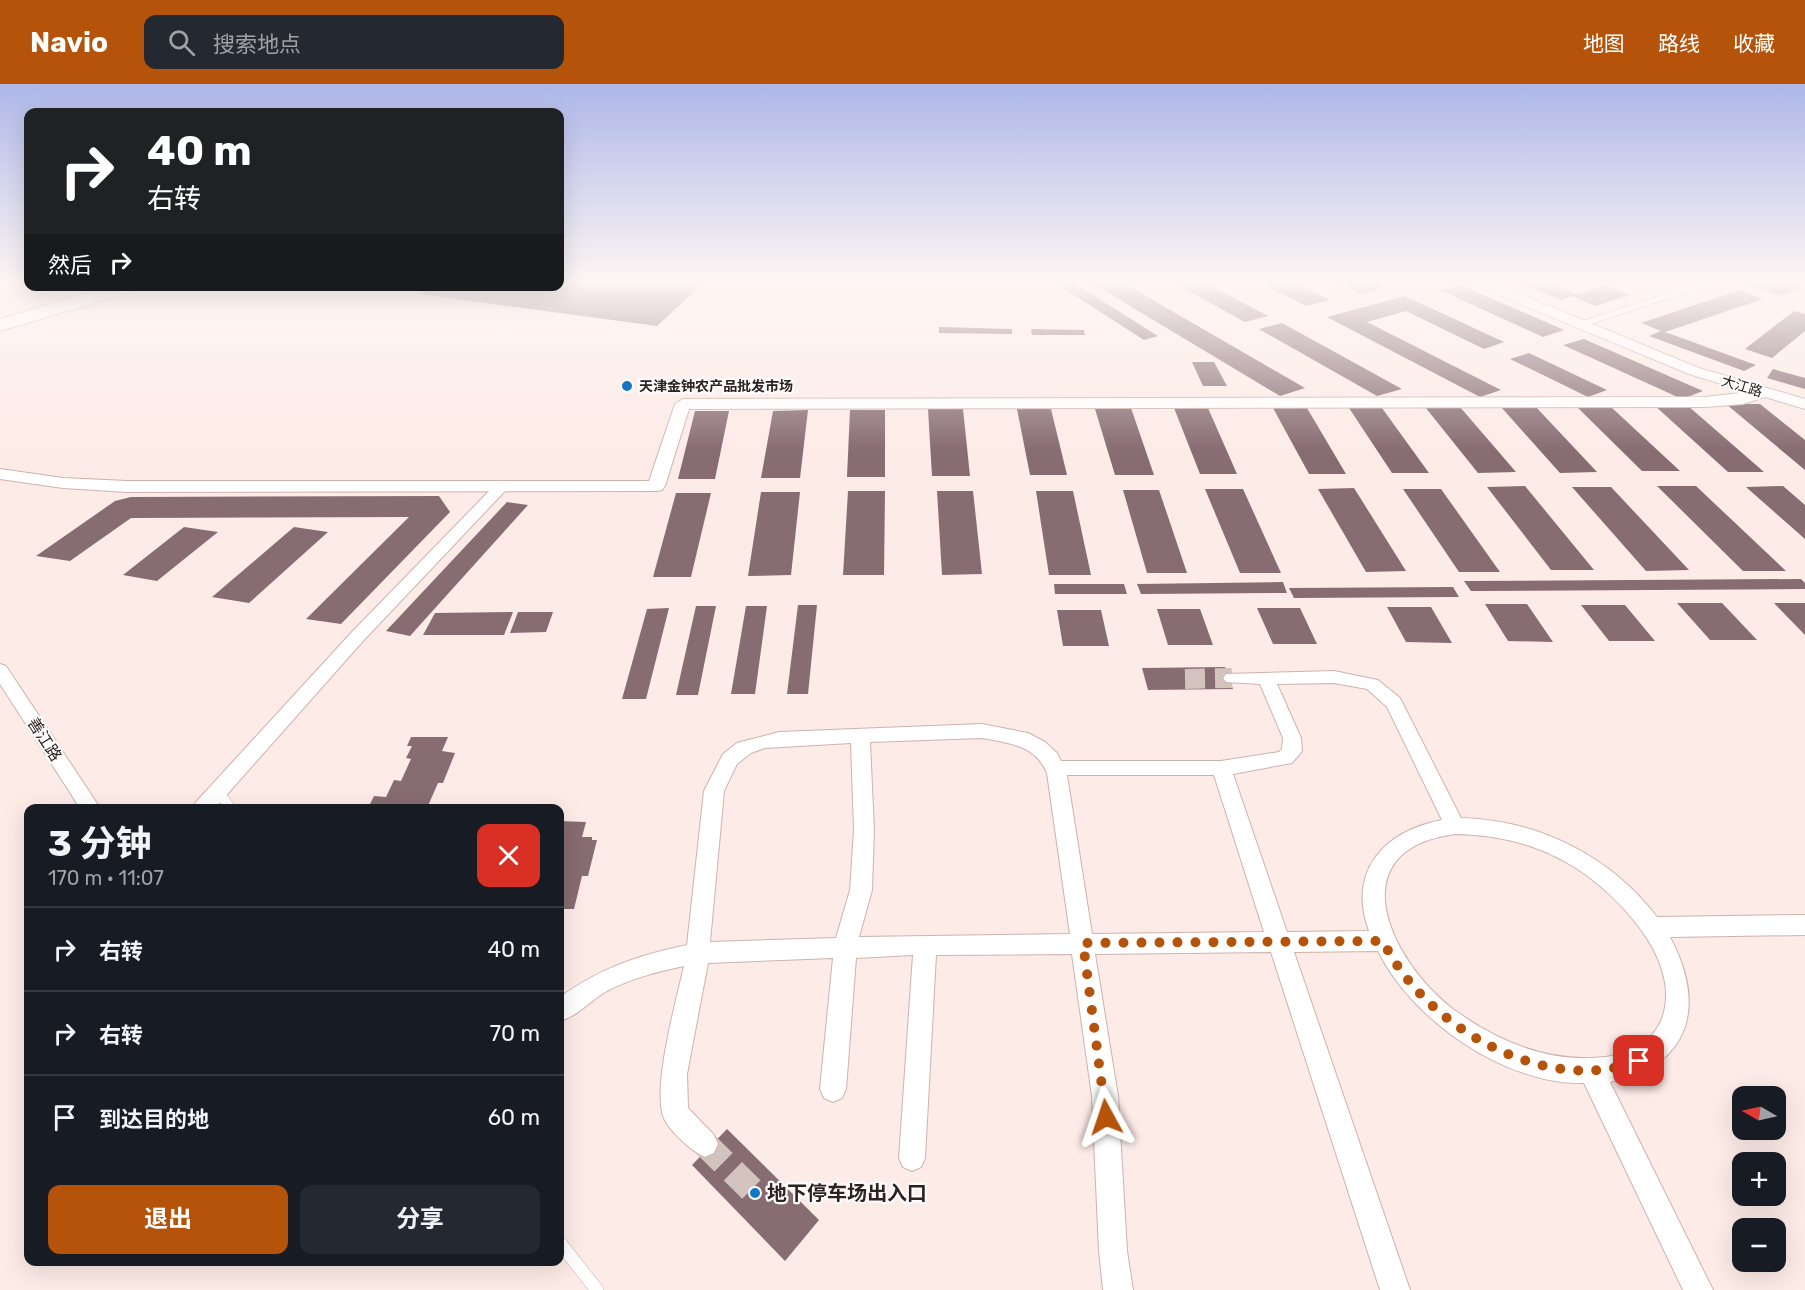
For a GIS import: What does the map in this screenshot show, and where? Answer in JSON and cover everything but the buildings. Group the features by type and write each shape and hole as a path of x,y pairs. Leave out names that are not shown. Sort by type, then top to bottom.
{"street":[{"name":"大江路","path":"1618,338 1694,371 1805,403"},
{"path":"0,474 30,480 99,485 500,488 656,486 683,404 1688,402 1743,399 1765,392"},
{"path":"207,804 357,637 500,488"},
{"name":"善江路","path":"0,670 87,804"},
{"path":"1232,678 1334,677 1372,684 1394,703 1455,826"},
{"path":"1055,768 1221,768 1285,758 1292,751 1292,738 1266,678"},
{"path":"705,1144 675,1114 674,1074 698,953 714,791 736,751 753,742 860,736 982,731 1021,738 1038,747 1050,758 1055,768 1105,1096 1113,1251 1118,1290"},
{"path":"833,1089 845,947 861,890 864,830 860,736"},
{"path":"1221,768 1395,1290"},
{"path":"1455,826 1482,826 1505,830 1543,842 1573,857 1615,886 1633,903 1652,927 1667,951 1679,995 1675,1022 1662,1044 1651,1053 1624,1066 1591,1071 1553,1067 1503,1051 1474,1037 1424,999 1400,970 1383,941 1374,907 1374,889 1377,873 1384,859 1408,838 1424,831 1455,826"},
{"path":"1652,927 1805,926"},
{"path":"564,1007 598,984 639,966 698,953 925,945 1278,940 1383,941"},
{"path":"912,1158 925,945"},
{"path":"1591,1071 1698,1290"}],"lane":[{"path":"218,791 227,804"},
{"path":"564,1248 597,1290"}],"tunnel":[{"path":"1185,679 1232,678"},
{"path":"705,1144 760,1198"}],"place":[{"name":"天津金钟农产品批发市场","path":"627,386"},
{"name":"地下停车场出入口","path":"755,1193"}],"route":[{"path":"1106,1117 1083,943 1383,941 1400,970 1424,999 1456,1025 1493,1047 1533,1062 1572,1070 1608,1070 1639,1061"}]}
